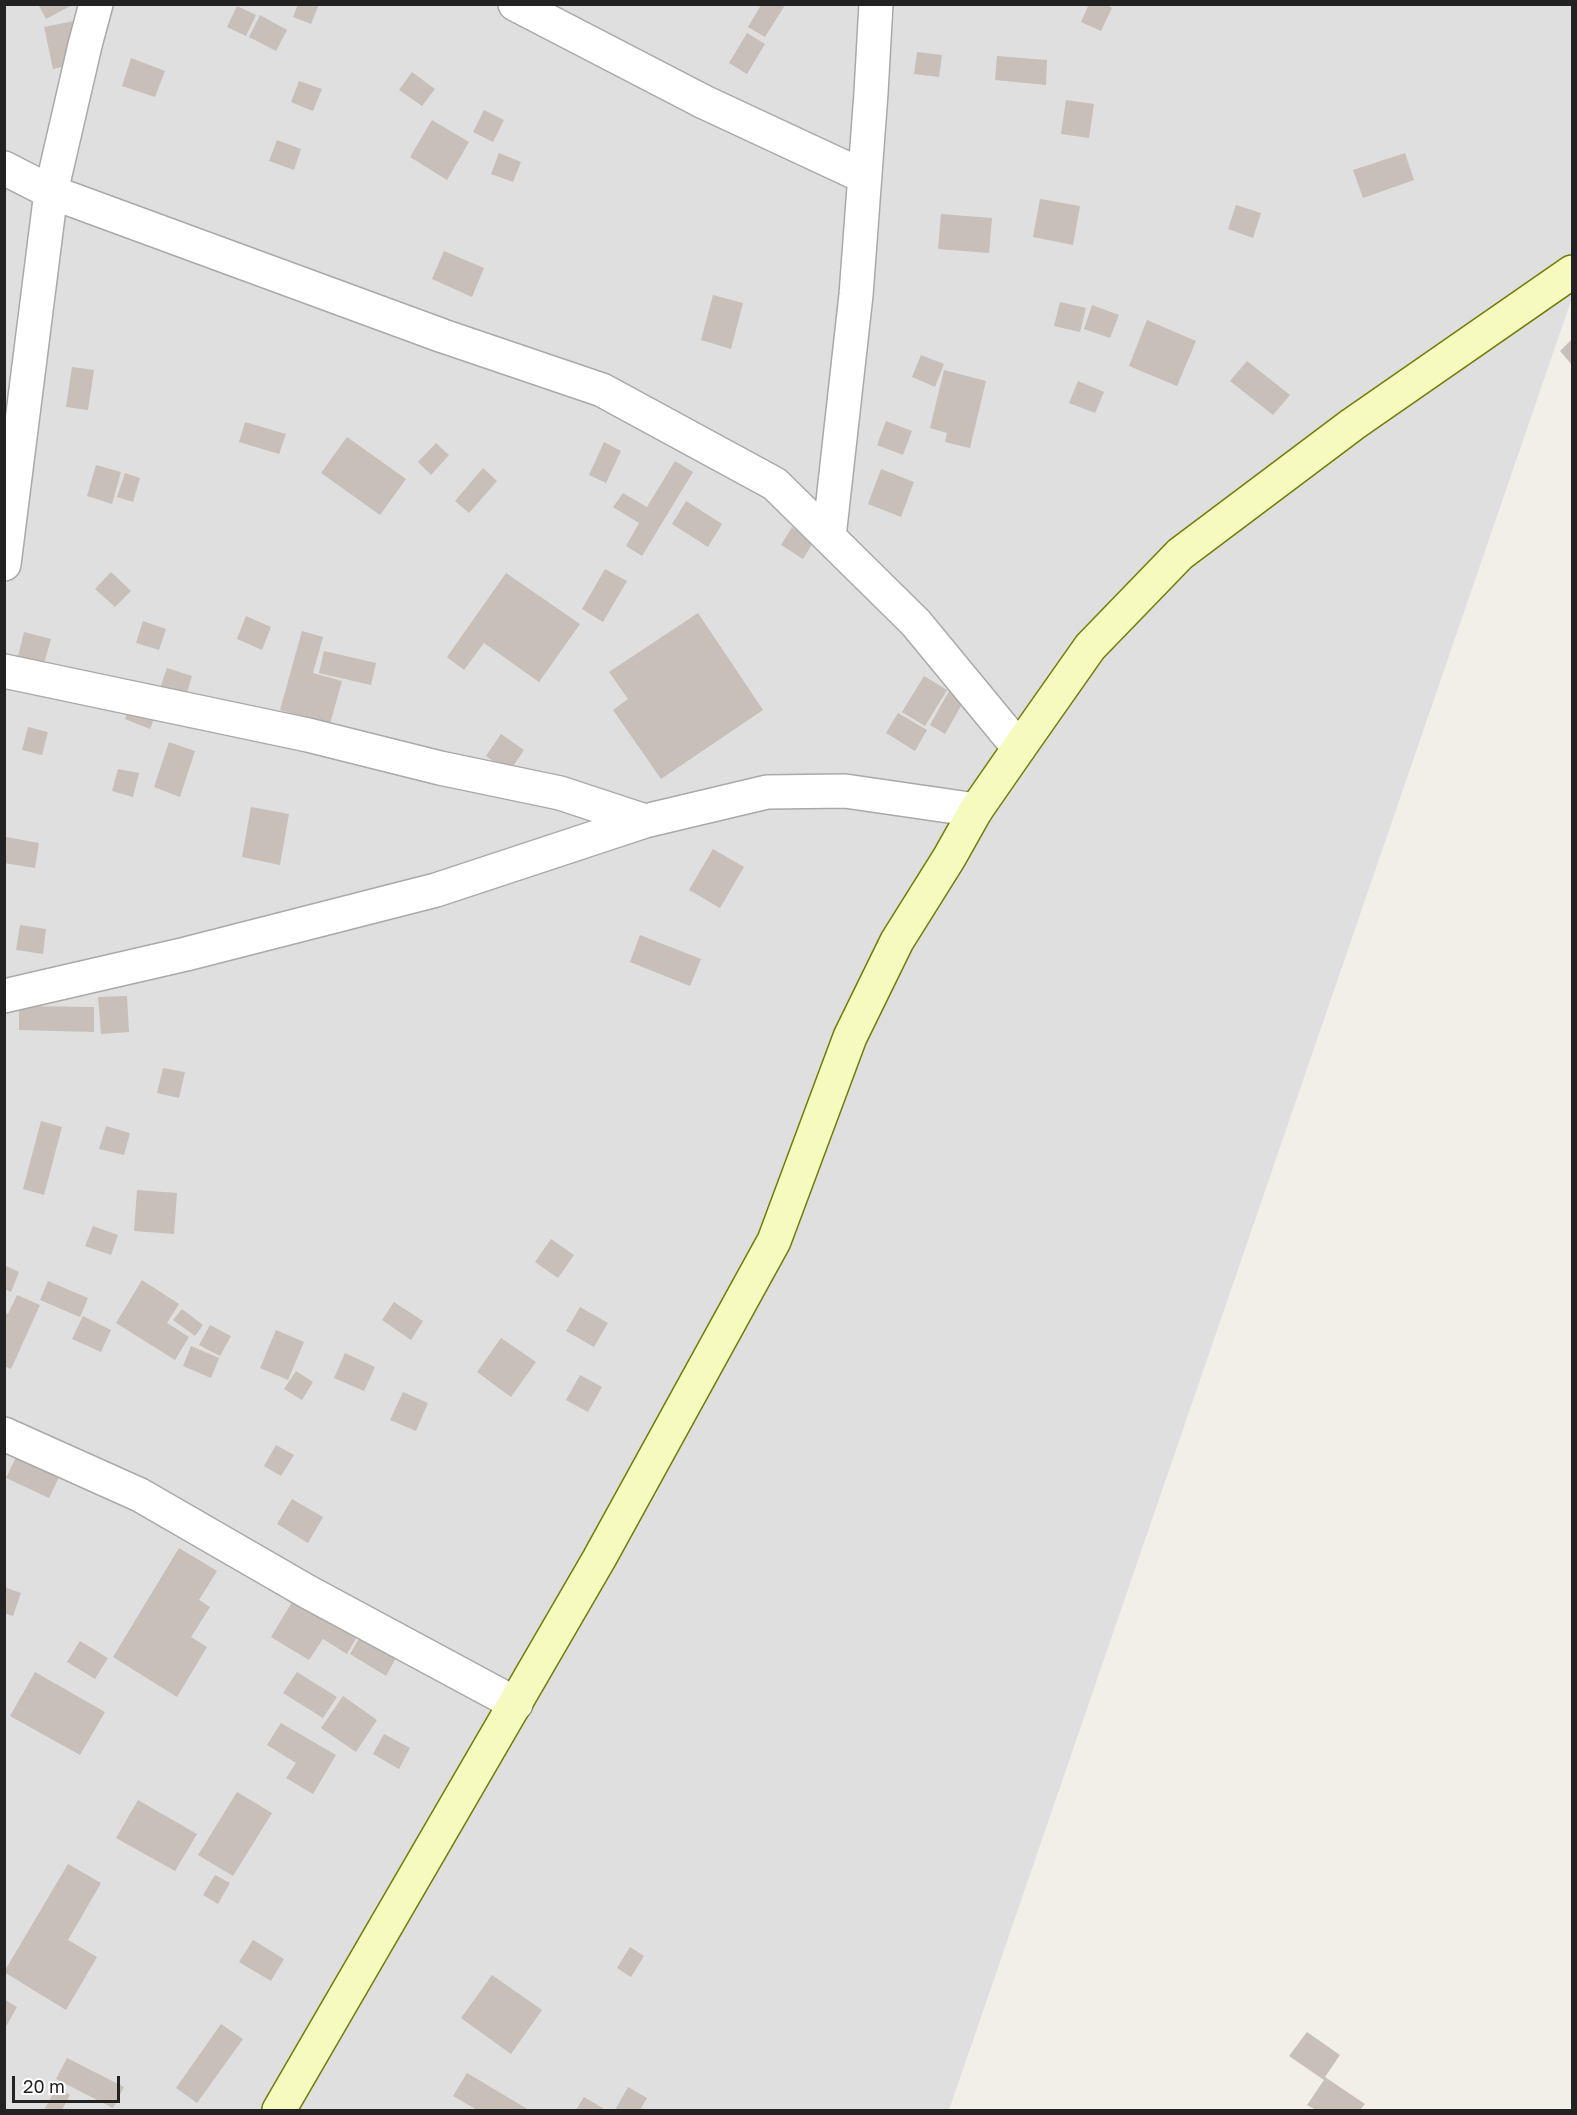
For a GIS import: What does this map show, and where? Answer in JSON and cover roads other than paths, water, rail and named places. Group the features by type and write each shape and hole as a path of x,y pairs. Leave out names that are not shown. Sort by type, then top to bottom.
{"main road":[{"path":"279,2110 605,1549 774,1241 850,1037 897,941 950,858 976,810 1090,647 1180,554 1353,424 1572,272"}],"street":[{"path":"4,564 51,192 96,4"},
{"path":"514,4 704,102 865,177"},
{"path":"829,537 856,295 876,4"},
{"path":"4,168 51,192 443,336 602,390 775,484 916,623 1019,748"},
{"path":"4,671 308,735 440,768 560,793 645,821"},
{"path":"4,996 186,954 435,890 645,821 768,792 845,791 976,810"},
{"path":"4,1434 140,1495 308,1592 516,1704"}]}
